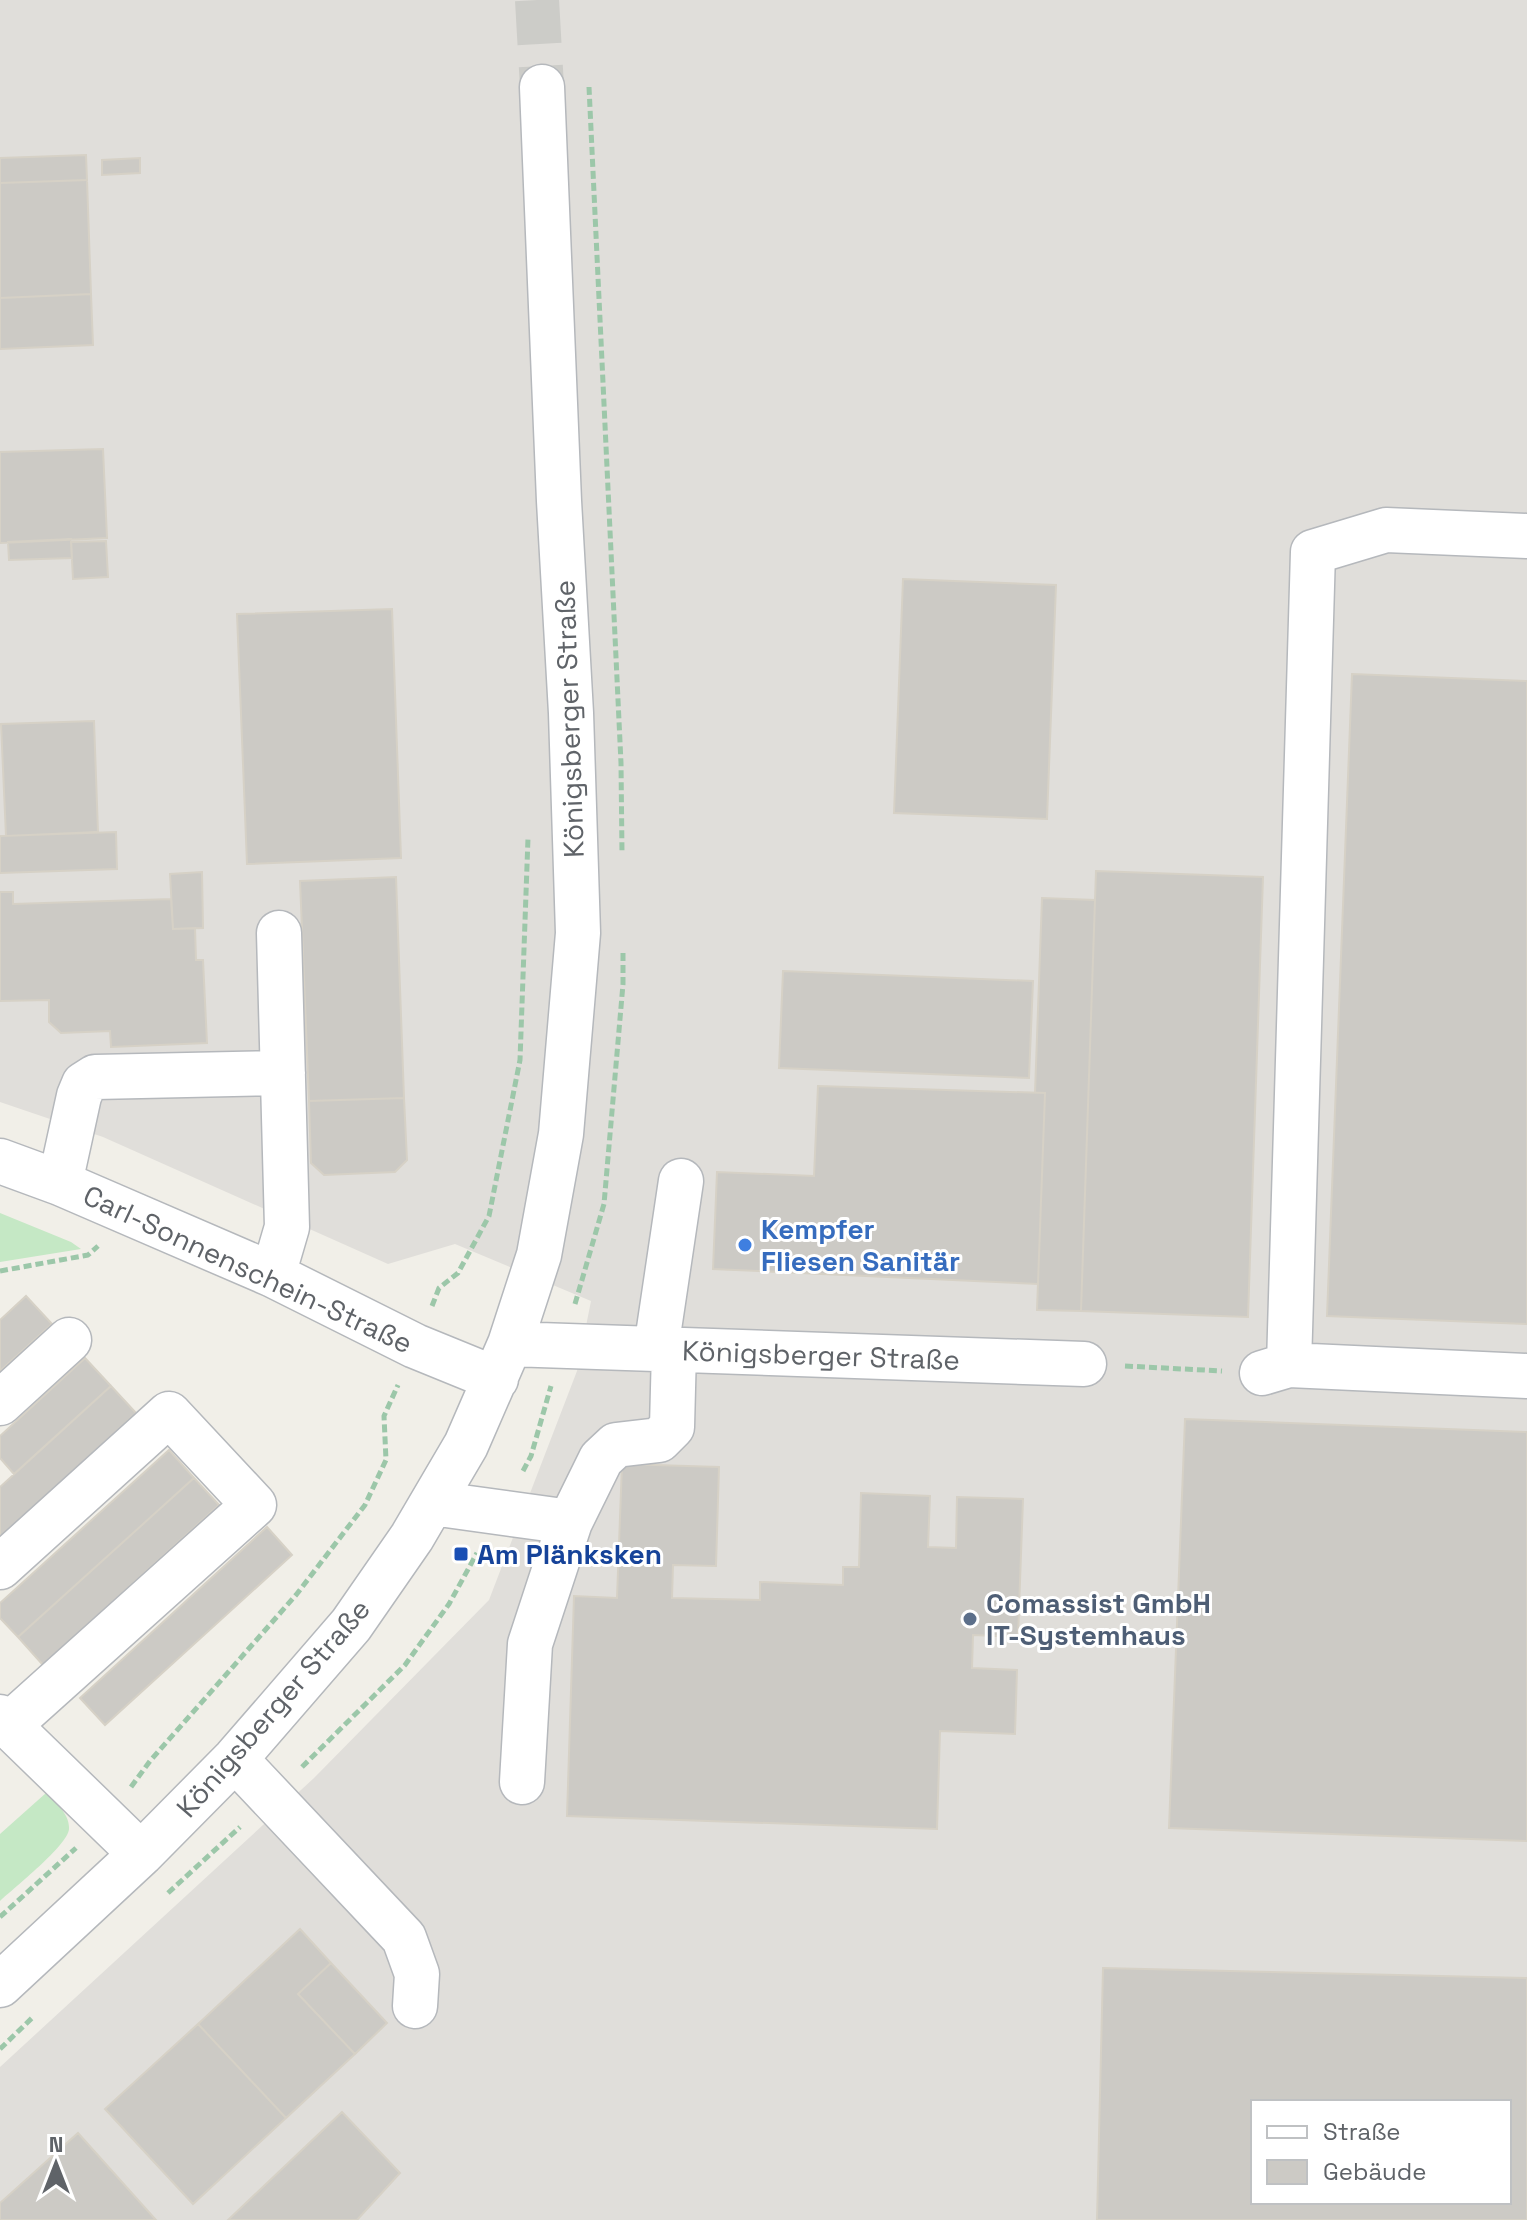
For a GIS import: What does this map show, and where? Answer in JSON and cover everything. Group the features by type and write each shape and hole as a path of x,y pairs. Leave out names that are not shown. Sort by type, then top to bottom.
{"street":[{"name":"Königsberger Straße","path":"0,1985 141,1854 235,1759 351,1625 412,1537 466,1445 503,1362 539,1255 561,1134 578,933 542,87"},
{"path":"1527,536 1386,530 1313,552 1274,1369 1527,1376"},
{"path":"273,1275 287,1227 279,933"},
{"path":"60,1183 79,1096 84,1084 95,1077 283,1073"},
{"name":"Carl-Sonnenschein-Straße","path":"0,1161 60,1183 273,1275 415,1346 503,1362"},
{"path":"522,1782 530,1644 570,1522 601,1459 616,1445 659,1440 672,1427 665,1350 681,1181"},
{"path":"0,1403 69,1340"},
{"name":"Königsberger Straße","path":"503,1362 563,1346 1084,1364"},
{"path":"0,1567 169,1414 254,1505 4,1721 141,1854"},
{"path":"432,1503 570,1522"},
{"path":"235,1759 404,1938 417,1974 415,2006"}],"path":[{"path":"589,87 621,763 622,858"},
{"path":"0,1917 105,1819 150,1761 296,1595 365,1505 386,1460 384,1416 439,1288 458,1273 489,1216 520,1060 528,826"},
{"path":"157,1903 271,1798 405,1665 449,1604 531,1456 604,1204 623,984 623,937"},
{"path":"0,1271 88,1255 133,1215"},
{"path":"1084,1364 1274,1369"},
{"path":"0,2049 44,2007"}],"shaded area":[{"path":"0,0 1527,0 1527,2220 0,2220 0,2067 314,1778 489,1600 577,1371 591,1301 455,1244 388,1264 103,1137 0,1102"}],"green space":[{"path":"0,1213 71,1242 81,1249 0,1262"},
{"path":"46,1793 67,1818 69,1829 60,1845 0,1901 0,1834"}],"building":[{"path":"86,155 87,180 0,183 0,158"},
{"path":"140,158 140,173 102,175 102,160"},
{"path":"87,180 91,294 0,298 0,183"},
{"path":"91,294 93,345 0,349 0,298"},
{"path":"103,449 107,538 0,543 0,452"},
{"path":"71,539 72,558 9,560 8,542"},
{"path":"106,541 108,577 73,579 71,542"},
{"path":"903,579 1056,585 1047,819 894,813"},
{"path":"392,609 401,858 247,864 237,614"},
{"path":"1352,674 1527,681 1527,1324 1327,1316"},
{"path":"94,721 98,832 6,836 1,724"},
{"path":"116,832 117,869 0,873 0,836"},
{"path":"1096,871 1263,877 1248,1317 1081,1311"},
{"path":"202,872 203,928 173,929 170,874"},
{"path":"396,877 404,1098 309,1101 300,881"},
{"path":"0,892 13,892 13,904 171,899 173,929 195,928 196,960 203,960 207,1043 111,1047 110,1031 61,1033 49,1022 49,1000 0,1001"},
{"path":"1042,898 1095,900 1081,1311 1037,1310 1045,1093 1035,1093"},
{"path":"783,971 1033,981 1029,1078 779,1068"},
{"path":"818,1086 1045,1093 1038,1284 713,1269 717,1172 814,1176"},
{"path":"404,1098 407,1160 395,1172 324,1175 311,1163 309,1101"},
{"path":"26,1296 52,1324 0,1371 0,1320"},
{"path":"85,1358 111,1386 14,1474 0,1458 0,1436"},
{"path":"111,1386 136,1413 0,1538 0,1487"},
{"path":"1185,1419 1527,1432 1527,1841 1169,1828"},
{"path":"169,1450 194,1478 18,1637 0,1618 0,1603"},
{"path":"622,1464 719,1467 716,1566 673,1565 672,1598 760,1600 760,1582 843,1585 843,1567 859,1567 861,1493 930,1496 928,1547 956,1548 957,1497 1023,1499 1018,1637 973,1635 972,1668 1017,1670 1015,1734 940,1731 937,1829 567,1816 574,1596 617,1598"},
{"path":"194,1478 219,1505 43,1665 18,1637"},
{"path":"267,1527 292,1555 105,1725 80,1698"},
{"path":"300,1929 331,1963 298,1994 355,2054 286,2118 198,2024"},
{"path":"331,1963 387,2023 355,2054 298,1994"},
{"path":"1103,1968 1527,1978 1527,2220 1097,2220"},
{"path":"198,2024 286,2118 193,2204 105,2109"},
{"path":"342,2112 400,2173 357,2220 228,2220"},
{"path":"78,2133 156,2220 0,2220 0,2203"}],"tunnel":[{"path":"537,0 542,87"}],"place":[{"name":"Kempfer Fliesen Sanitär","path":"745,1245"},
{"name":"Am Plänksken","path":"461,1554"},
{"name":"Comassist GmbH IT-Systemhaus","path":"970,1619"}]}
